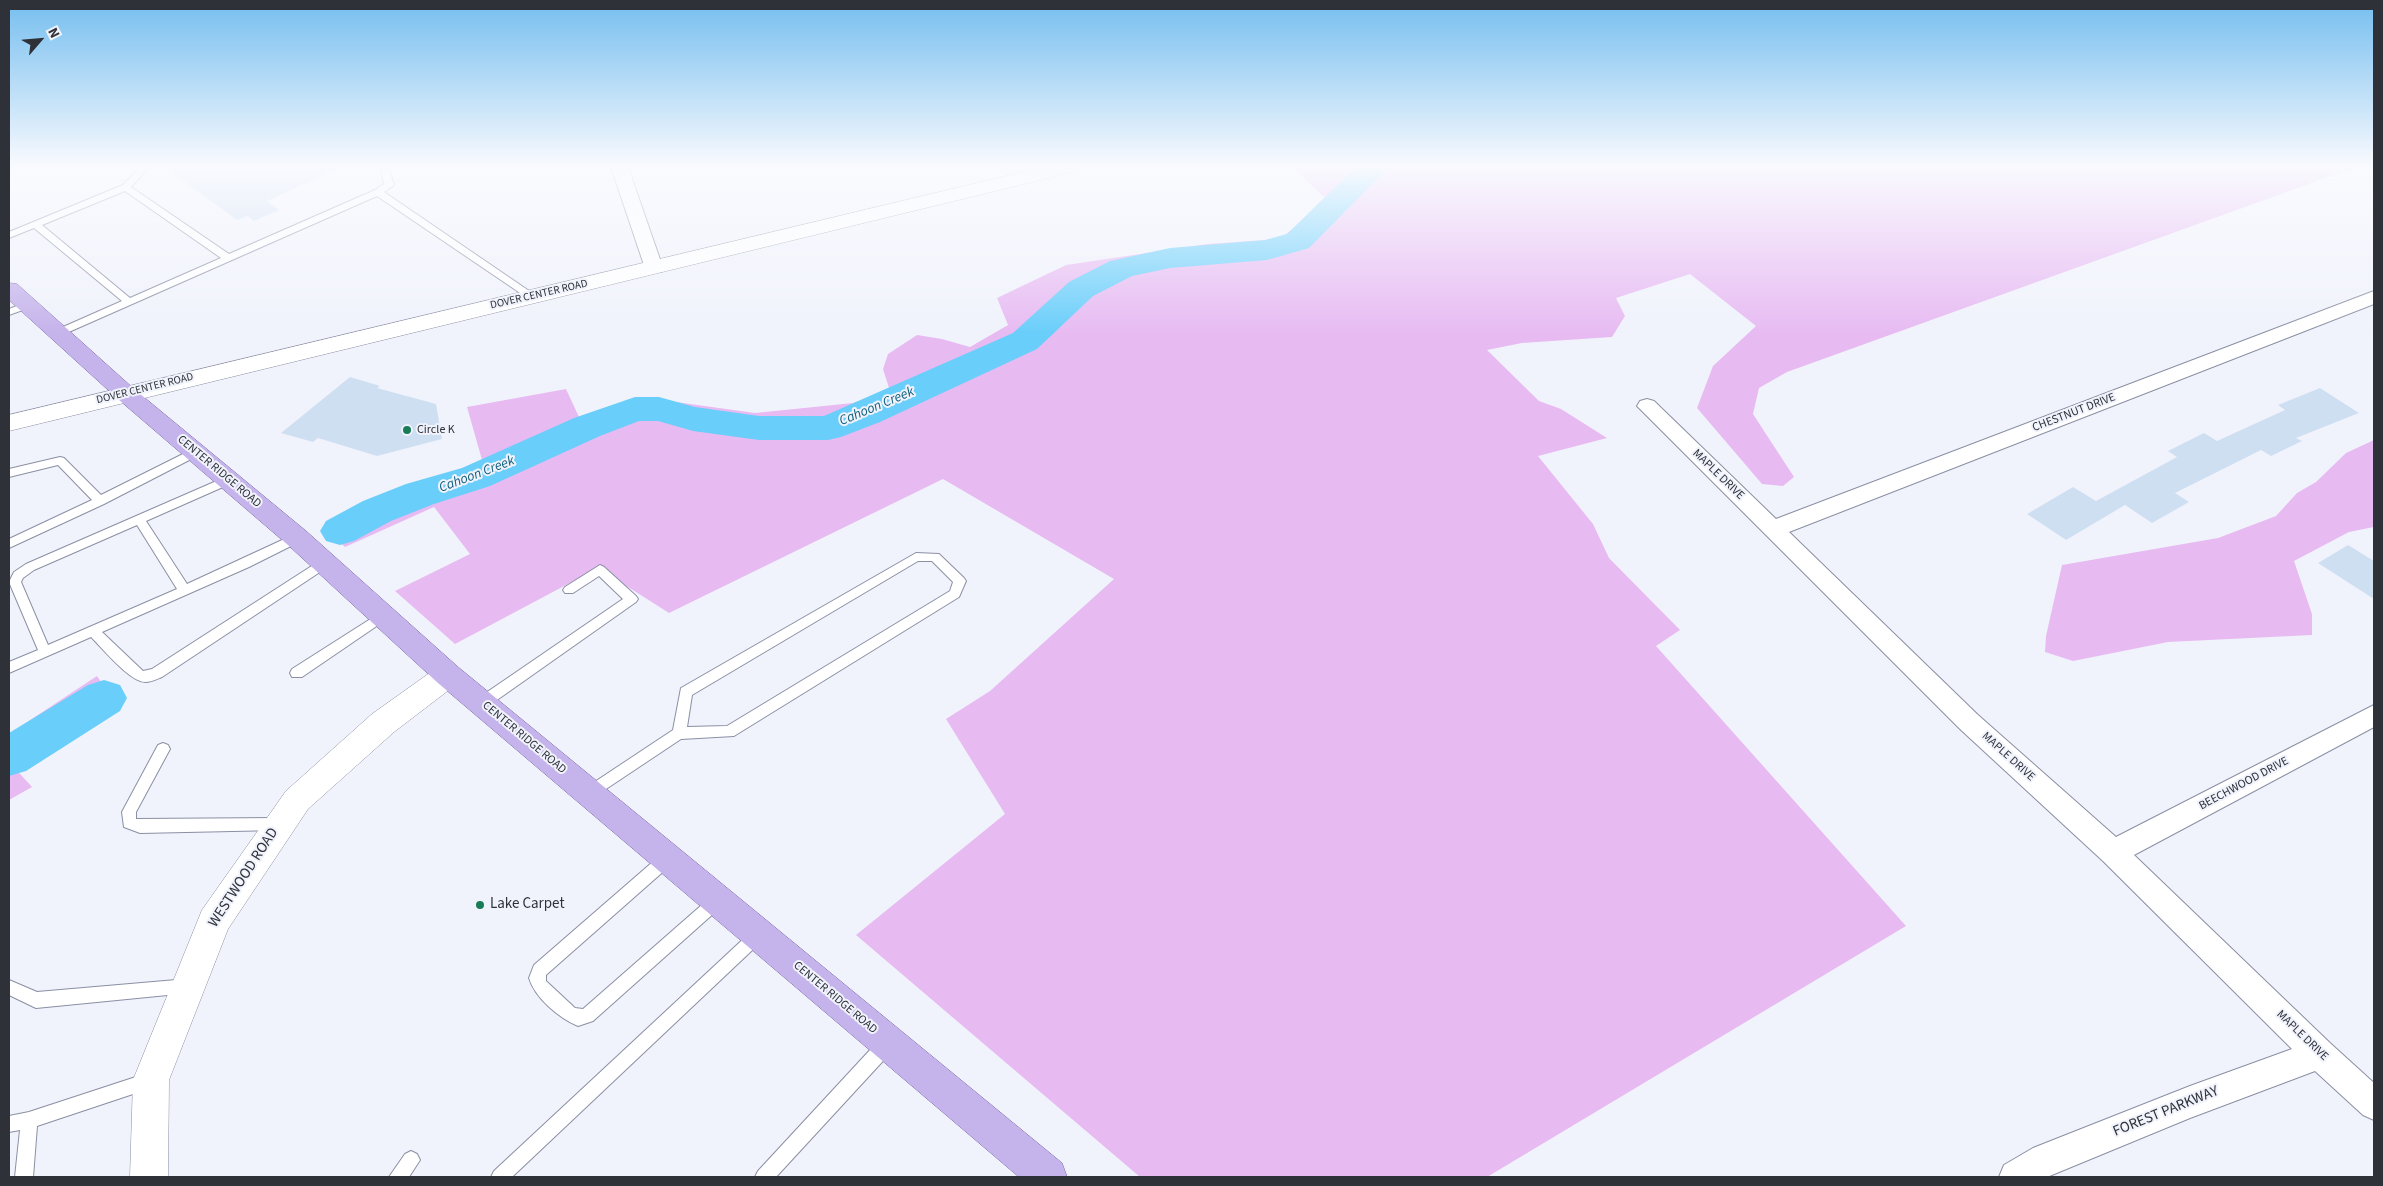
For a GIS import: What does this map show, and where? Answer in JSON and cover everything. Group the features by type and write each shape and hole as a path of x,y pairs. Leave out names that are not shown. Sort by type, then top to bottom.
{"main road":[{"name":"CENTER RIDGE ROAD","path":"9,289 18,309 58,333 126,394 297,538 482,703 1048,1177"}],"street":[{"path":"638,222 654,268"},
{"name":"DOVER CENTER ROAD","path":"9,423 842,222"},
{"name":"CHESTNUT DRIVE","path":"1773,529 2374,297"},
{"name":"MAPLE DRIVE","path":"1647,406 1969,722 2113,852 2319,1054 2374,1104"},
{"name":"WESTWOOD ROAD","path":"149,1177 151,1080 214,921 297,800 352,748 448,674"},
{"name":"BEECHWOOD DRIVE","path":"2113,852 2374,714"},
{"name":"FOREST PARKWAY","path":"2016,1177 2045,1160 2190,1102 2319,1054"}],"lane":[{"path":"9,235 39,222"},
{"path":"177,222 228,258"},
{"path":"58,333 309,222"},
{"path":"423,222 533,297"},
{"path":"35,224 129,302"},
{"path":"9,544 100,501 195,452"},
{"path":"9,473 60,461 100,501"},
{"path":"45,652 15,582 18,575 30,567 228,480"},
{"path":"139,519 185,591"},
{"path":"9,668 245,564 297,538"},
{"path":"589,793 679,733 729,732 955,594 960,581 936,557 916,558 686,692 679,733"},
{"path":"93,631 139,676 147,677 157,673 325,563"},
{"path":"482,703 632,599 600,570 569,590"},
{"path":"297,673 383,616"},
{"path":"163,748 129,812 129,824 140,827 279,824"},
{"path":"668,858 540,970 537,978 540,985 569,1013 578,1018 587,1016 718,900"},
{"path":"500,1177 758,935"},
{"path":"9,987 36,1000 188,986"},
{"path":"764,1177 888,1043"},
{"path":"9,1124 29,1120 151,1080"},
{"path":"24,1177 29,1120"},
{"path":"398,1177 411,1160"}],"shaded area":[{"path":"1302,222 2202,222 1787,372 1759,388 1753,414 1794,477 1783,486 1762,484 1697,408 1713,366 1756,326 1690,274 1616,298 1625,316 1612,337 1522,343 1487,350 1539,401 1561,409 1607,438 1538,456 1593,524 1609,558 1680,630 1656,646 1906,926 1487,1177 1140,1177 856,935 1005,814 946,719 990,691 1114,579 943,479 669,613 598,568 455,644 395,591 470,554 434,507 345,547 326,530 484,467 467,407 566,389 579,417 647,398 755,413 853,403 890,391 883,369 888,354 917,335 942,339 970,347 1008,325 997,298 1066,265 1207,244 1279,239"},
{"path":"2374,440 2374,527 2349,532 2294,561 2312,614 2312,635 2168,642 2073,661 2045,652 2046,636 2062,565 2218,538 2276,516 2297,493 2316,482 2346,453"},
{"path":"97,676 119,708 12,765 32,787 9,800 9,734"}],"building":[{"path":"350,377 380,386 377,388 436,404 442,439 377,456 318,438 313,442 281,433"},
{"path":"2320,388 2359,413 2296,438 2302,441 2271,456 2261,450 2175,493 2189,502 2152,523 2125,505 2066,540 2027,514 2073,487 2096,501 2177,457 2168,451 2204,433 2217,441 2285,410 2278,405"},
{"path":"2348,545 2374,561 2374,599 2318,563"}],"waterway":[{"name":"Cahoon Creek","path":"340,531 377,511 420,494 476,477 587,427 635,409 659,409 693,419 759,428 828,428 867,413 1025,341 1081,289 1122,268 1170,258 1267,250 1298,241 1317,222"},
{"name":"Cahoon Creek","path":"9,757 104,698"}],"place":[{"name":"Circle K","path":"407,430"},
{"name":"Lake Carpet","path":"480,905"}]}
